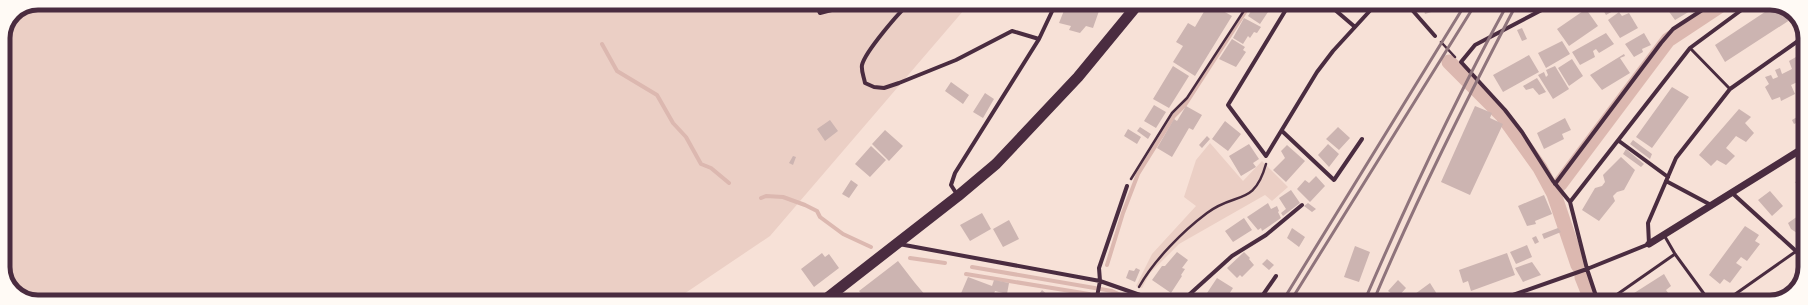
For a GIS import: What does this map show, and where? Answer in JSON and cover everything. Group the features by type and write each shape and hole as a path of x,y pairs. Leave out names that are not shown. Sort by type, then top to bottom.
{"highway":[{"path":"831,295 958,196 996,164 1073,83 1133,10"}],"street":[{"path":"819,10 820,12 829,10"},
{"path":"901,10 877,40 862,63 862,73 866,83 874,87 884,88 956,60 1012,31 1039,39"},
{"path":"958,196 951,186 955,173 1039,39 1053,10"},
{"path":"1286,10 1228,105 1266,156 1317,72 1333,51 1371,10"},
{"path":"1335,10 1355,27"},
{"path":"1412,10 1435,36"},
{"path":"1542,10 1475,45 1461,62 1505,110 1522,132 1555,184 1570,202 1587,269 1596,295"},
{"path":"1555,184 1661,43 1673,30 1703,10"},
{"path":"1570,202 1690,48 1742,10"},
{"path":"1649,244 1648,223 1676,158 1730,89 1798,41"},
{"path":"1282,131 1334,180 1362,139"},
{"path":"1619,141 1667,179 1711,205"},
{"path":"1513,295 1587,269 1649,244 1798,151"},
{"path":"1097,295 1099,268 1127,186"},
{"path":"1731,192 1798,254"},
{"path":"1189,295 1232,256 1266,235 1302,206"},
{"path":"897,244 1099,283 1141,295"},
{"path":"1263,295 1276,276"}],"lane":[{"path":"1690,48 1730,89"},
{"path":"1664,235 1702,295"},
{"path":"1734,295 1796,251"},
{"path":"1616,295 1675,254"}],"path":[{"path":"1127,186 1145,154 1172,113 1187,98 1244,10"},
{"path":"1435,36 1461,62"},
{"path":"1136,293 1149,271 1196,221 1221,203 1249,194 1255,189 1263,175 1267,160 1266,156"}],"shaded area":[{"path":"38,10 964,10 770,236 682,295 35,295 18,287 13,279 10,268 10,38 12,28 18,18 28,12"},
{"path":"1210,143 1243,181 1262,161 1288,187 1272,201 1265,195 1179,244 1150,273 1142,288 1136,286 1152,254 1196,206 1184,197 1196,160"}],"building":[{"path":"1064,10 1099,11 1093,28 1086,26 1080,33 1069,30 1071,26 1059,23"},
{"path":"1205,10 1221,10 1232,16 1195,76 1173,62 1183,46 1176,42 1188,23 1195,27"},
{"path":"1252,10 1269,10 1260,24 1248,16"},
{"path":"1424,10 1438,10 1425,14"},
{"path":"1585,10 1587,10 1598,26 1569,46 1557,29"},
{"path":"1603,10 1615,10 1606,15"},
{"path":"1668,10 1692,10 1675,20"},
{"path":"1768,10 1773,10 1784,14 1791,20 1725,62 1715,45"},
{"path":"1619,12 1622,16 1629,13 1638,28 1620,38 1608,20"},
{"path":"1244,18 1261,27 1257,33 1254,32 1250,38 1248,36 1243,44 1233,38"},
{"path":"1522,28 1527,39 1522,41 1517,30"},
{"path":"1606,33 1614,44 1599,53 1596,49 1593,51 1595,57 1580,65 1572,52"},
{"path":"1644,33 1651,45 1642,49 1643,52 1634,57 1625,44"},
{"path":"1232,39 1245,47 1243,50 1246,52 1236,67 1219,59"},
{"path":"1562,41 1570,54 1546,68 1538,53"},
{"path":"1624,54 1625,56 1620,58 1630,73 1602,90 1590,75"},
{"path":"1529,55 1539,72 1503,92 1493,75"},
{"path":"1796,57 1798,60 1798,82 1791,85 1795,94 1781,101 1780,97 1772,100 1765,87 1769,84 1765,77 1771,75 1773,79 1778,77 1775,70 1780,68 1782,74 1792,69 1789,61"},
{"path":"1572,59 1583,76 1569,86 1558,68"},
{"path":"1173,66 1189,76 1169,108 1153,99"},
{"path":"1555,66 1569,89 1553,99 1538,75 1544,72 1546,77 1548,75 1546,70"},
{"path":"1537,78 1546,92 1539,95 1533,88 1526,90 1523,86"},
{"path":"951,82 969,95 963,104 945,91"},
{"path":"1672,87 1689,97 1652,148 1636,137"},
{"path":"985,93 994,99 983,118 973,112"},
{"path":"1154,105 1166,112 1156,128 1144,121"},
{"path":"1186,106 1202,115 1193,130 1189,128 1172,157 1157,148 1174,119 1177,121"},
{"path":"1475,106 1492,113 1490,118 1503,124 1470,195 1441,182"},
{"path":"1739,109 1751,117 1745,123 1754,133 1746,142 1736,136 1726,148 1735,156 1726,165 1717,160 1711,166 1699,155"},
{"path":"1798,116 1798,122 1794,124 1792,120"},
{"path":"1565,118 1571,130 1562,134 1564,139 1544,149 1537,133"},
{"path":"830,120 838,131 825,141 817,129"},
{"path":"1225,121 1241,134 1228,151 1212,139"},
{"path":"1140,127 1151,134 1148,139 1137,131"},
{"path":"1338,127 1350,138 1339,150 1326,139"},
{"path":"1128,129 1141,137 1137,144 1124,136"},
{"path":"885,130 903,146 889,161 872,144"},
{"path":"1207,136 1210,139 1202,148 1199,145"},
{"path":"1633,140 1652,154 1650,159 1630,144"},
{"path":"1249,144 1259,159 1253,163 1256,167 1241,176 1229,156"},
{"path":"1328,144 1339,154 1329,167 1318,155"},
{"path":"1287,145 1305,161 1286,182 1273,170 1285,158 1281,151"},
{"path":"871,146 886,160 870,177 855,164"},
{"path":"1626,149 1644,164 1641,167 1623,154"},
{"path":"793,156 796,157 793,165 789,163"},
{"path":"1621,157 1635,170 1624,190 1617,192 1613,196 1615,201 1599,221 1582,210 1595,188 1602,186 1605,182 1603,175"},
{"path":"1316,176 1325,186 1310,202 1297,189 1305,180 1309,183"},
{"path":"851,180 858,185 849,198 842,194"},
{"path":"1291,190 1300,203 1283,216 1281,213 1286,209 1279,198"},
{"path":"1770,191 1783,206 1772,216 1758,200"},
{"path":"1544,195 1552,214 1535,221 1536,224 1527,226 1518,206"},
{"path":"1268,203 1271,209 1277,206 1281,218 1262,231 1261,228 1258,230 1247,217"},
{"path":"1308,203 1316,209 1312,212 1304,206"},
{"path":"982,213 991,229 970,241 960,225"},
{"path":"1798,216 1798,232 1791,229 1788,223"},
{"path":"1244,218 1252,230 1233,242 1225,231"},
{"path":"1009,220 1019,239 1003,247 993,229"},
{"path":"1745,226 1759,235 1755,241 1760,244 1747,261 1741,257 1736,263 1742,267 1730,283 1724,279 1720,284 1709,275"},
{"path":"1292,228 1305,237 1299,247 1287,238"},
{"path":"1558,228 1561,232 1544,239 1542,234"},
{"path":"1536,236 1539,242 1535,244 1532,238"},
{"path":"1527,245 1532,257 1516,264 1510,252"},
{"path":"1355,246 1370,252 1359,282 1344,277"},
{"path":"1177,252 1188,260 1182,268 1185,269 1181,275 1182,276 1171,293 1152,280 1162,266 1165,266"},
{"path":"1244,252 1254,265 1242,277 1240,275 1237,278 1227,268"},
{"path":"822,253 825,257 829,254 839,268 814,287 801,269"},
{"path":"1507,253 1515,275 1471,291 1468,281 1463,283 1459,270"},
{"path":"1267,259 1274,265 1269,270 1262,264"},
{"path":"898,261 925,295 862,295 859,291"},
{"path":"1532,262 1541,275 1523,282 1515,268"},
{"path":"1136,268 1140,270 1135,282 1126,278 1129,270 1134,271"},
{"path":"1664,274 1671,286 1666,290 1670,295 1631,295"},
{"path":"968,277 992,286 994,280 1009,283 1007,294 995,291 994,295 960,295"},
{"path":"1217,278 1233,288 1228,295 1206,295"},
{"path":"1398,280 1406,288 1400,295 1393,295 1388,291"},
{"path":"1430,283 1438,295 1414,295"},
{"path":"1786,287 1787,289 1784,291 1776,294"},
{"path":"1042,290 1048,295 1038,295"}],"waterway":[{"path":"1107,265 1123,213 1138,174 1174,116 1185,105 1246,10"},
{"path":"1560,184 1668,40 1713,10"},
{"path":"602,44 617,71 657,95 673,123 686,137 701,164 711,168 729,183"},
{"path":"1449,62 1502,115 1540,168 1554,194 1578,265"},
{"path":"761,198 766,196 783,197 805,205 817,211 820,217 843,234 871,247"},
{"path":"910,258 945,263"},
{"path":"972,267 1112,291 1121,295"},
{"path":"966,274 1089,294"},
{"path":"1582,277 1589,295"}],"railway":[{"path":"1286,295 1462,10"},
{"path":"1294,295 1472,10"},
{"path":"1367,295 1469,76 1504,10"},
{"path":"1376,295 1406,226 1442,151 1513,10"}]}
